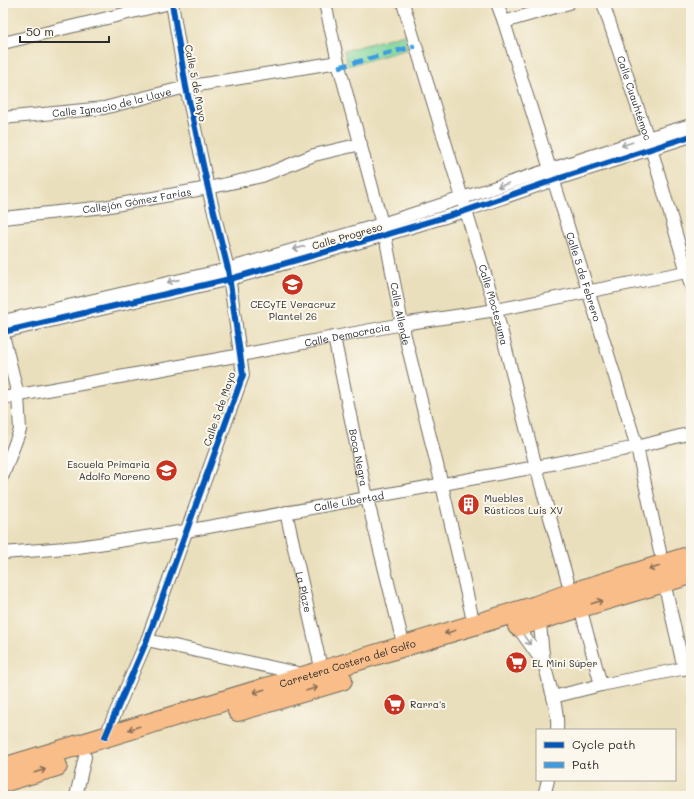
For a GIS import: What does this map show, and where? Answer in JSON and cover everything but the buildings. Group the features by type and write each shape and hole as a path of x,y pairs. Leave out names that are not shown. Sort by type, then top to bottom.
{"main road":[{"name":"Carretera Costera del Golfo","path":"3,782 290,696 515,619 538,613 577,607 618,587 691,556"},
{"name":"Carretera Costera del Golfo","path":"618,587 664,582 691,574"},
{"name":"Carretera Costera del Golfo","path":"3,768 474,625 515,619"}],"street":[{"path":"3,43 171,3"},
{"name":"Calle 5 de Mayo","path":"105,737 147,640 243,375 229,274 186,87 171,3"},
{"name":"Calle Allende","path":"325,3 338,62 384,230 402,324 442,485 474,625"},
{"name":"Calle Moctezuma","path":"403,3 496,310 536,467 601,685"},
{"name":"Calle 5 de Febrero","path":"497,3 637,447 660,552"},
{"path":"504,22 569,3"},
{"name":"Calle Cuauhtémoc","path":"603,3 649,143 689,272 691,286"},
{"name":"Calle Ignacio de la Llave","path":"3,118 104,108 186,87 338,62"},
{"name":"Calle Progreso","path":"384,230 462,198 552,175 649,143 691,125"},
{"name":"Calle Progreso","path":"649,143 691,136"},
{"name":"Callejón Gómez Farías","path":"3,218 104,207 208,188 262,176 314,155 361,144"},
{"name":"Calle Progreso","path":"3,333 229,274 384,230 465,211 552,175"},
{"name":"Calle Democracia","path":"3,398 402,324 496,310 689,272"},
{"name":"Calle Progreso","path":"3,321 229,274"},
{"path":"3,333 18,395 20,430 3,475"},
{"name":"Boca Negra","path":"334,337 367,498 404,647"},
{"name":"Calle Libertad","path":"3,553 78,547 186,531 536,467 637,447 691,433"},
{"name":"La Plaze","path":"286,512 315,674"},
{"path":"553,696 688,668 664,582"},
{"path":"538,613 544,665 553,696 558,721 557,729"},
{"path":"515,619 544,665"},
{"path":"147,640 315,674"},
{"path":"76,796 85,757"},
{"path":"544,796 548,781"}],"green space":[{"path":"404,34 408,49 348,66 344,51"}],"marked path":[{"path":"339,67 415,46"}],"cycle path":[{"path":"105,737 147,640 243,375 228,269 208,188 186,87 172,3"},
{"path":"3,332 230,279 385,235 465,211 554,180 691,136"}],"place":[{"name":"CECyTE Veracruz Plantel 26","path":"293,284"},
{"name":"Escuela Primaria Adolfo Moreno","path":"166,470"},
{"name":"Muebles Rústicos Luis XV","path":"468,504"},
{"name":"EL Mini Súper","path":"517,663"},
{"name":"Rarra's","path":"394,704"}]}
